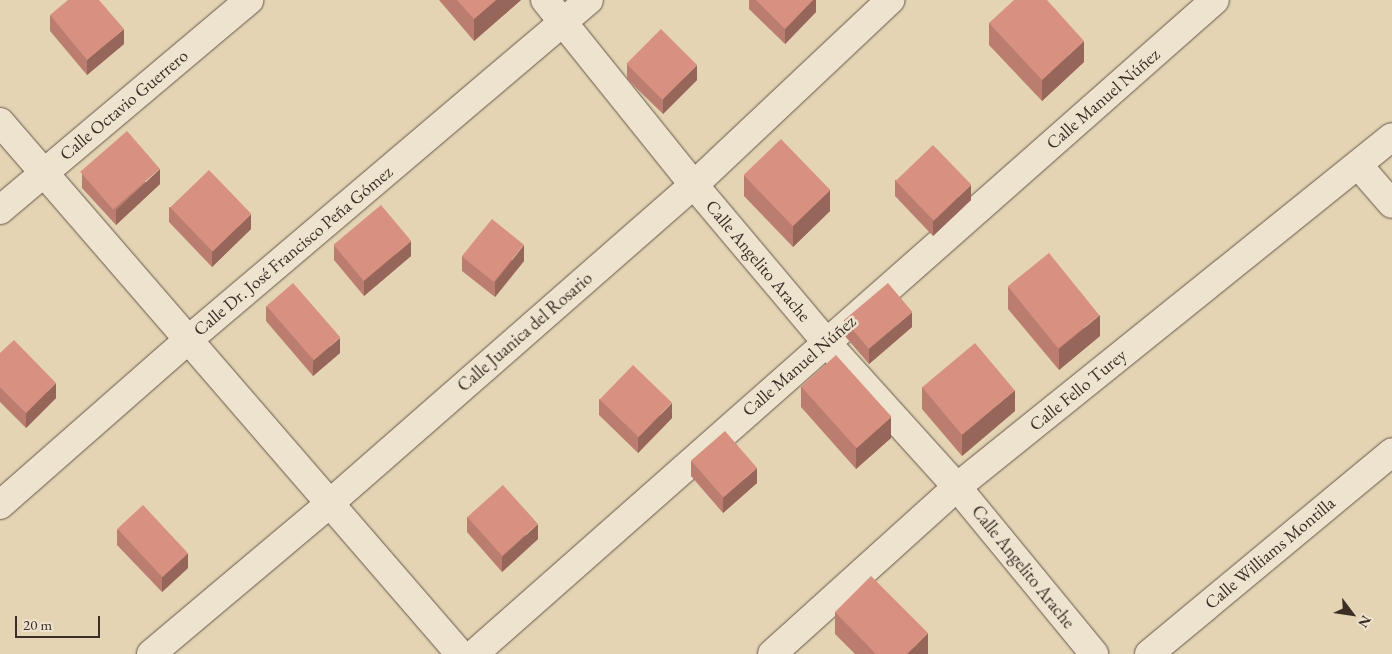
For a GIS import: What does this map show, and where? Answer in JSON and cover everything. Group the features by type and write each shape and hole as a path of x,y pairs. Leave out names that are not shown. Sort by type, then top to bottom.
{"street":[{"name":"Calle Octavio Guerrero","path":"0,210 249,0"},
{"name":"Calle Angelito Arache","path":"545,0 694,184 826,342 957,487 1094,654"},
{"name":"Calle Dr. José Francisco Peña Gómez","path":"0,505 187,341 589,0"},
{"name":"Calle Juanica del Rosario","path":"152,654 329,504 694,184 890,0"},
{"name":"Calle Manuel Núñez","path":"474,654 1215,0"},
{"path":"0,122 187,341 460,654"},
{"name":"Calle Fello Turey","path":"772,654 957,487 1359,166 1392,137"},
{"path":"1359,166 1392,204"},
{"name":"Calle Williams Montilla","path":"1149,654 1392,452"}],"building":[{"path":"68,0 99,0 124,29 87,60 50,15"},
{"path":"457,0 496,0 474,19"},
{"path":"756,0 813,0 785,29"},
{"path":"1014,0 1047,0 1084,41 1042,80 989,23"},
{"path":"661,29 697,65 662,100 626,64"},
{"path":"127,131 160,169 113,209 80,172"},
{"path":"781,139 830,190 793,226 744,175"},
{"path":"933,145 971,185 934,221 896,181"},
{"path":"209,170 251,214 213,251 170,208"},
{"path":"381,205 411,241 364,281 334,245"},
{"path":"492,219 524,245 494,282 462,256"},
{"path":"1049,253 1099,315 1058,349 1008,286"},
{"path":"293,283 340,337 314,360 267,306"},
{"path":"888,283 912,312 869,349 844,320"},
{"path":"14,340 56,383 26,413 0,387 0,353"},
{"path":"975,343 1015,390 962,435 922,387"},
{"path":"836,355 892,417 857,448 801,386"},
{"path":"633,365 672,403 639,437 600,400"},
{"path":"725,431 757,468 723,498 691,461"},
{"path":"503,485 538,524 502,556 467,517"},
{"path":"143,505 188,553 162,577 117,529"},
{"path":"871,576 928,633 907,654 876,654 835,612"}]}
